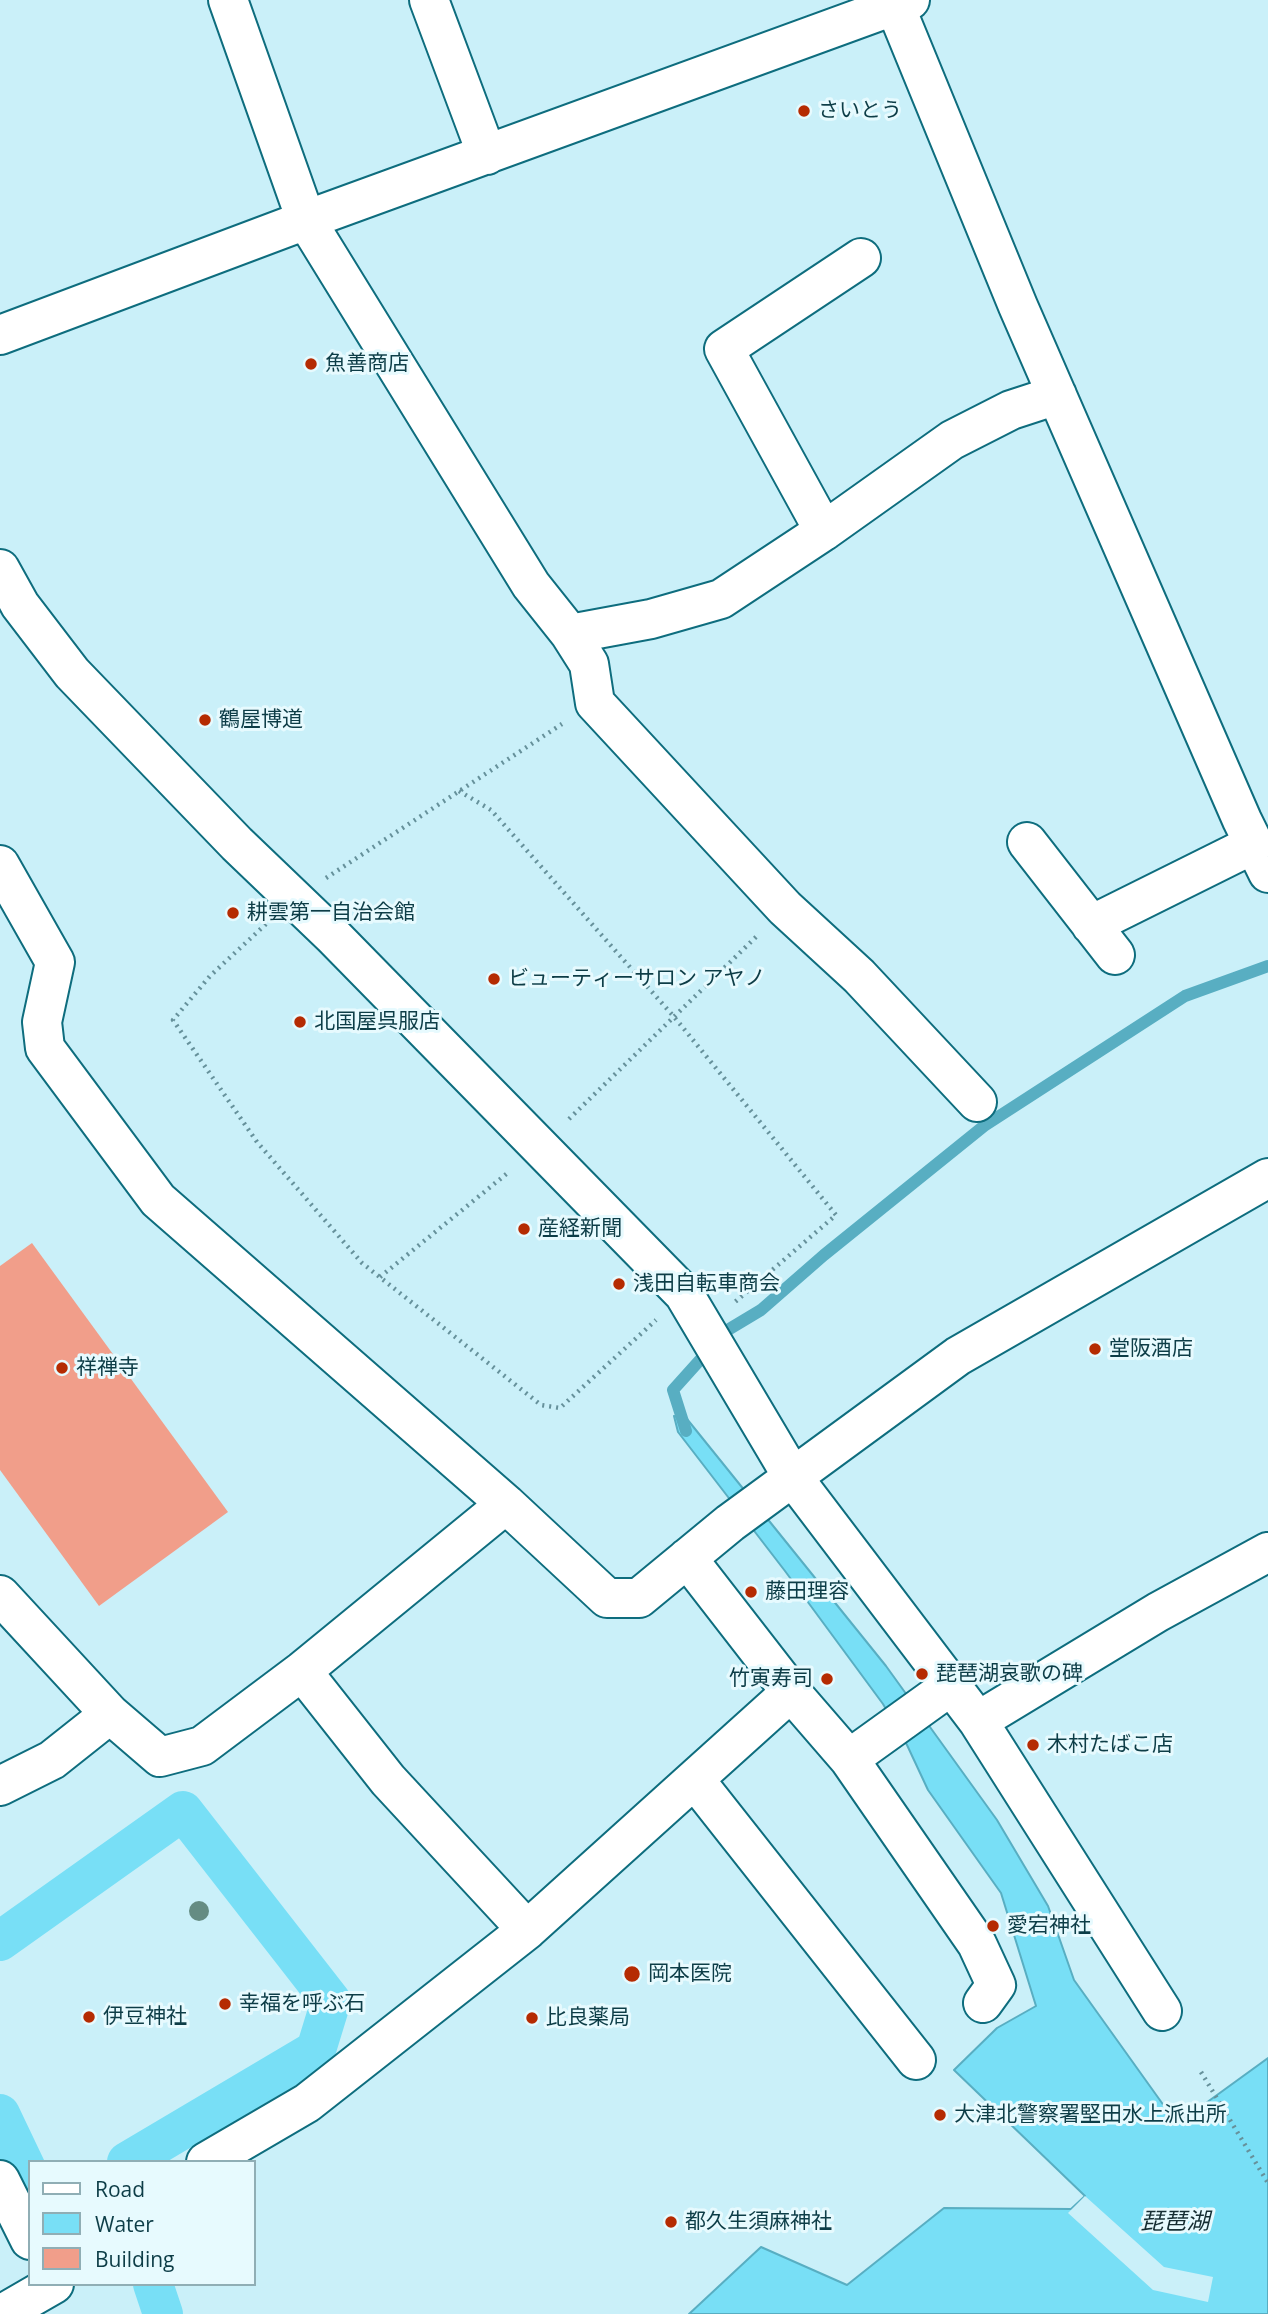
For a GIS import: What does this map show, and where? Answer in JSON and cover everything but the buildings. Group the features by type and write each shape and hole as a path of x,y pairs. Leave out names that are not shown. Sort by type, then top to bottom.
{"street":[{"path":"228,0 306,220 531,585 570,634 589,664 595,703 786,908 859,976 977,1102"},
{"path":"429,0 487,155"},
{"path":"0,335 306,220 902,3 1018,306 1261,859 1091,925"},
{"path":"824,531 724,349 861,258"},
{"path":"570,634 652,619 721,599 824,531 953,440 1011,410 1057,395"},
{"path":"0,569 20,605 72,673 237,844 342,944 684,1294 711,1340 782,1484 940,1695 978,1721 1162,2011"},
{"path":"1027,842 1115,955"},
{"path":"0,865 55,962 42,1022 46,1048 158,1200 506,1504 607,1598 639,1598 782,1484 958,1356 1268,1178"},
{"path":"0,1595 110,1714 160,1757 202,1746 302,1671 506,1504"},
{"path":"978,1721 1158,1612 1268,1552"},
{"path":"687,1558 792,1692 849,1759 977,1944 996,1984 984,2003"},
{"path":"302,1671 388,1780 527,1930"},
{"path":"209,2160 307,2103 527,1930 792,1692"},
{"path":"849,1759 940,1695"},
{"path":"0,1786 52,1760 110,1714"},
{"path":"695,1780 916,2060"},
{"path":"0,2180 28,2236"},
{"path":"2,2314 51,2286"}],"path":[{"path":"595,703 294,899 210,976 173,1020 257,1142 362,1263 541,1405 560,1408 684,1294"},
{"path":"459,791 491,810 675,1018 836,1215 711,1340"},
{"path":"380,1277 541,1146 786,908"},
{"path":"1200,2072 1268,2183"}],"water":[{"name":"琵琶湖","path":"674,1416 687,1419 886,1666 997,1820 1048,1906 1074,1980 1177,2124 1268,2058 1268,2314 689,2314 761,2247 847,2285 944,2208 1071,2209 1085,2196 954,2070 997,2028 1036,2006 1001,1893 928,1790 907,1745 883,1704 678,1432"}],"pier":[{"path":"1085,2196 1164,2267 1213,2277 1208,2302 1153,2290 1068,2213"}],"waterway":[{"path":"686,1431 673,1390 726,1331 761,1310 824,1255 984,1126 1185,996 1268,966"},
{"path":"0,1941 183,1811 331,2001 316,2050 130,2160"},
{"path":"0,2114 28,2173"},
{"path":"154,2286 163,2314"}],"place":[{"name":"さいとう","path":"804,111"},
{"name":"魚善商店","path":"311,364"},
{"name":"鶴屋博道","path":"205,720"},
{"name":"耕雲第一自治会館","path":"233,913"},
{"name":"ビューティーサロン アヤノ","path":"494,979"},
{"name":"北国屋呉服店","path":"300,1022"},
{"name":"産経新聞","path":"524,1229"},
{"name":"浅田自転車商会","path":"619,1284"},
{"name":"堂阪酒店","path":"1095,1349"},
{"name":"祥禅寺","path":"62,1368"},
{"name":"藤田理容","path":"751,1592"},
{"name":"琵琶湖哀歌の碑","path":"922,1674"},
{"name":"竹寅寿司","path":"827,1679"},
{"name":"木村たばこ店","path":"1033,1745"},
{"name":"愛宕神社","path":"993,1926"},
{"name":"岡本医院","path":"632,1974"},
{"name":"幸福を呼ぶ石","path":"225,2004"},
{"name":"伊豆神社","path":"89,2017"},
{"name":"比良薬局","path":"532,2018"},
{"name":"大津北警察署堅田水上派出所","path":"940,2115"},
{"name":"都久生須麻神社","path":"671,2222"}]}
